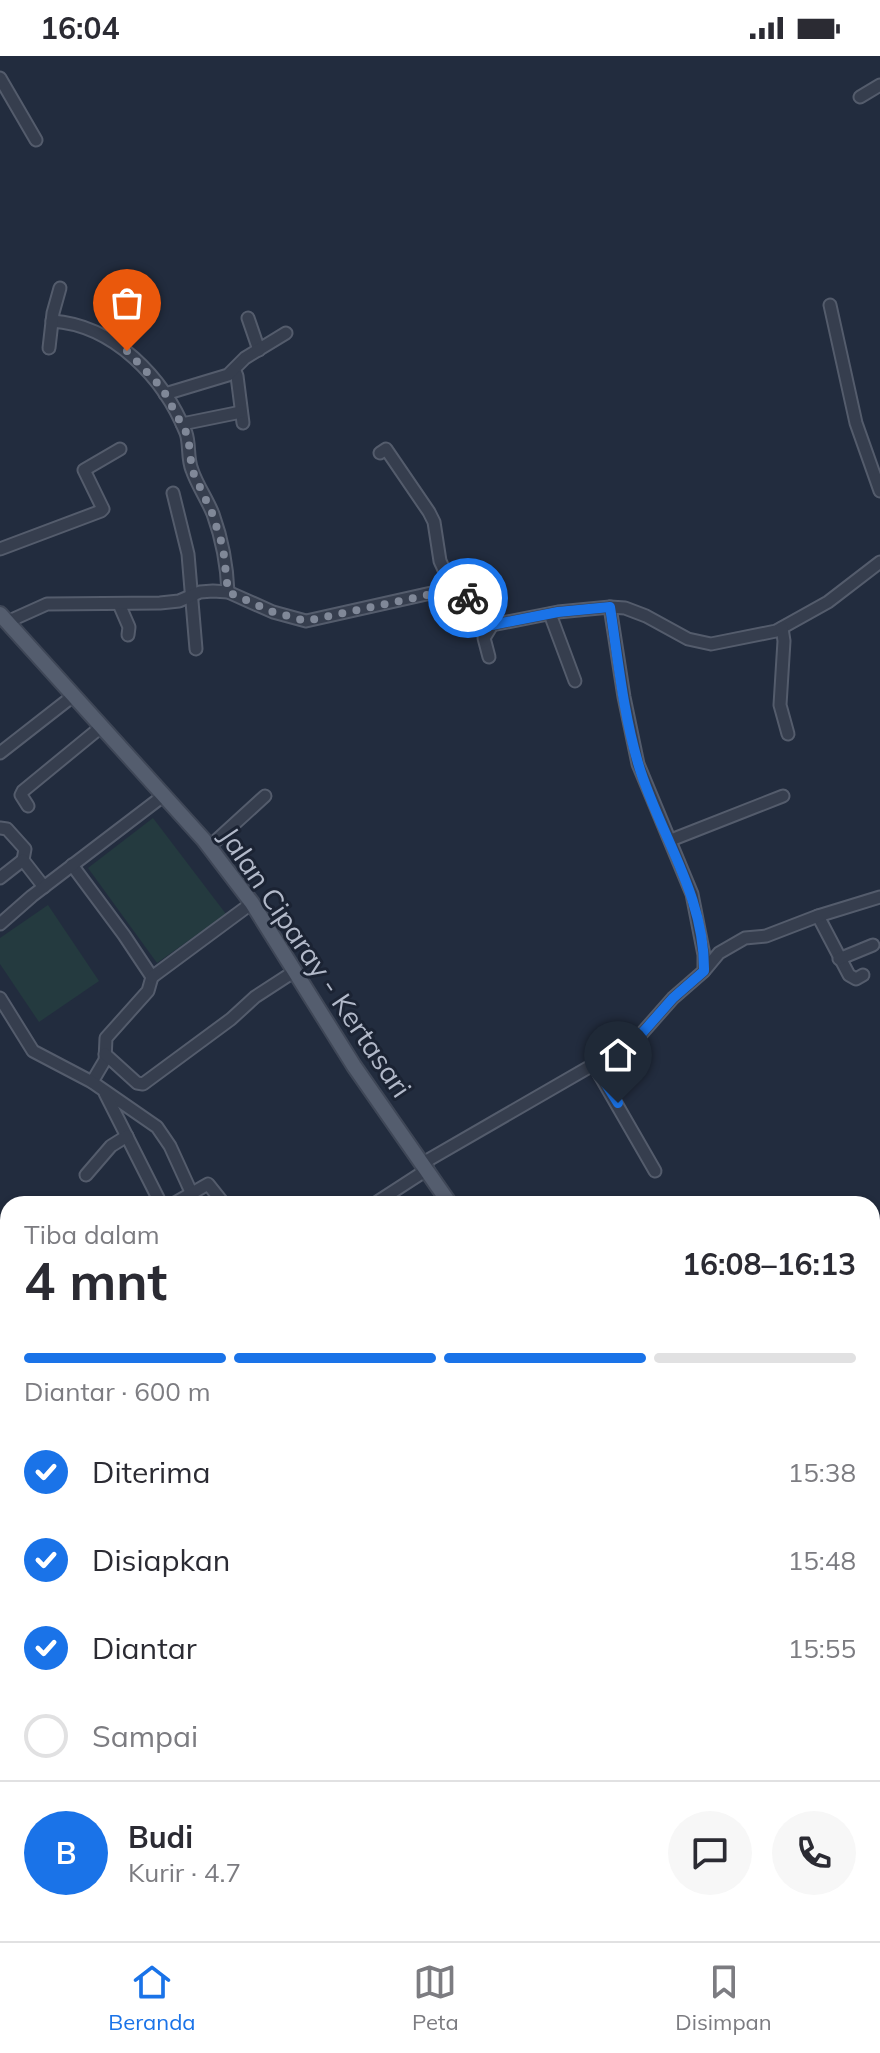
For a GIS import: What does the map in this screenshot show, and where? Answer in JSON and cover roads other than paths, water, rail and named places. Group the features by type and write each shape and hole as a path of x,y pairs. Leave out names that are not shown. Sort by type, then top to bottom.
{"main road":[{"name":"Jalan Ciparay - Kertasari","path":"4,618 209,847 252,903 354,1066 445,1196"}],"street":[{"path":"0,78 36,140"},
{"path":"860,97 880,85"},
{"path":"49,348 60,288"},
{"path":"830,305 856,423 880,491"},
{"path":"248,318 259,350"},
{"path":"52,321 75,324 127,351 165,394 188,436 192,470 212,513 223,547 228,592"},
{"path":"165,394 235,371 245,358 286,333"},
{"path":"182,424 242,417 235,371"},
{"path":"0,549 101,511 103,509 84,470 120,449"},
{"path":"380,453 386,449 429,512 434,522 440,561 452,587"},
{"path":"173,493 188,554 196,649"},
{"path":"489,657 484,638 492,625 610,607 625,608 646,616 700,643 711,644 782,628 828,602 880,562"},
{"path":"4,618 47,604 160,603 200,592 228,592 273,612 306,621 452,587 460,588 492,625"},
{"path":"119,604 129,627 128,635"},
{"path":"610,607 638,764 692,894 704,955 704,971"},
{"path":"550,614 575,681"},
{"path":"782,628 780,705 788,734"},
{"path":"0,753 73,696"},
{"path":"28,806 21,795 23,791 101,727"},
{"path":"0,924 163,796"},
{"path":"209,847 265,796"},
{"path":"671,840 783,796"},
{"path":"0,828 7,829 25,849 23,860 0,878"},
{"path":"23,860 44,887"},
{"path":"72,865 152,977"},
{"path":"385,1196 426,1166 636,1040 719,953 745,938 766,936 880,897"},
{"path":"92,1082 105,1060 108,1034 148,991 152,977 252,903"},
{"path":"818,916 852,978 863,975"},
{"path":"839,959 873,945"},
{"path":"105,1054 137,1083 143,1084 231,1019 255,997 295,971"},
{"path":"0,998 33,1051 92,1082 157,1127 191,1192"},
{"path":"594,1065 655,1171"},
{"path":"103,1089 157,1196"},
{"path":"86,1175 111,1146 127,1136"},
{"path":"185,1196 208,1184 218,1196"}]}
